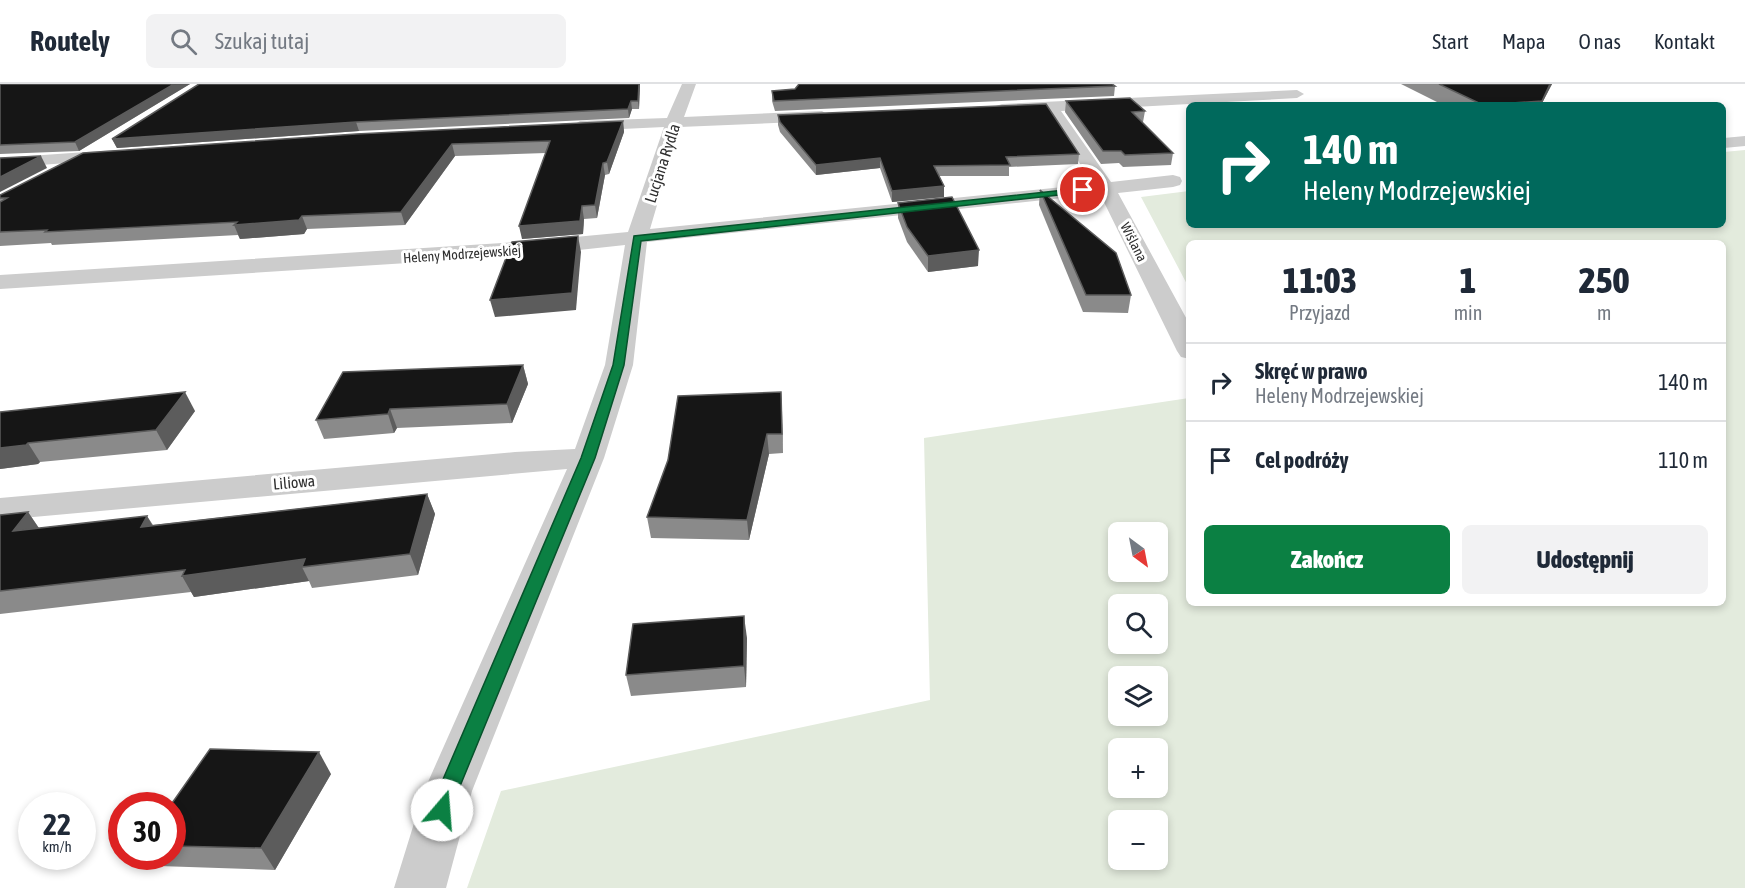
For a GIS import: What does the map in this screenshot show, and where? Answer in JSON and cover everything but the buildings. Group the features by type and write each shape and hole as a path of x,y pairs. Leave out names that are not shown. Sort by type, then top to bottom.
{"street":[{"name":"Lucjana Rydla","path":"420,888 448,791 588,458 619,365 637,238 674,121 689,84"},
{"path":"992,109 1301,96 1281,84"},
{"name":"Wiślana","path":"1051,107 1106,188 1186,343"},
{"path":"558,127 839,115"},
{"path":"53,175 114,140"},
{"path":"1726,143 1745,141"},
{"path":"0,163 127,154"},
{"name":"Heleny Modrzejewskiej","path":"0,282 403,258 637,238 1173,181"},
{"name":"Liliowa","path":"0,509 515,462 588,458"}],"shaded area":[{"path":"1745,150 1745,888 467,888 501,791 930,700 924,438 1186,398 1186,606 1726,606 1726,240 1186,240 1186,282 1141,197 1186,191 1186,228 1726,228 1726,152"}],"route":[{"path":"442,810 588,458 619,365 637,238 1083,190"}]}
